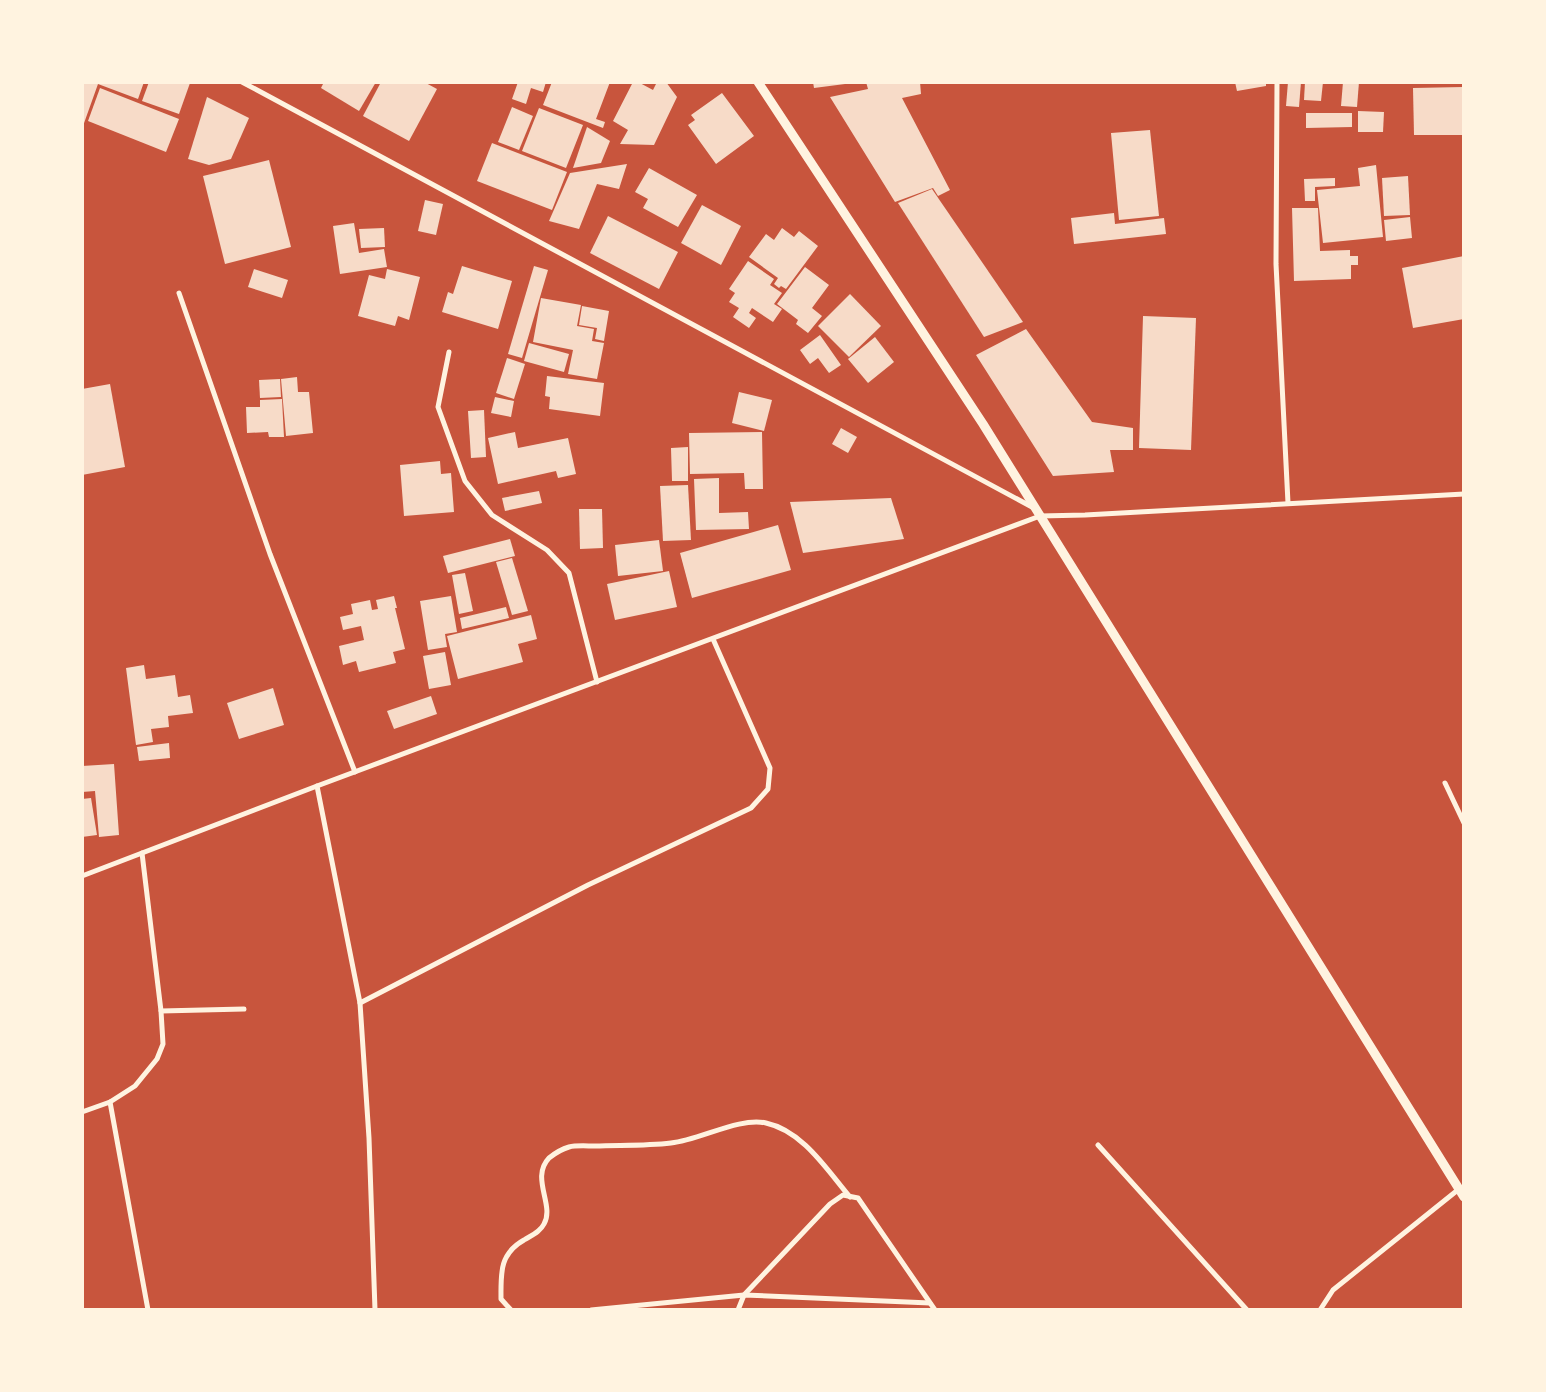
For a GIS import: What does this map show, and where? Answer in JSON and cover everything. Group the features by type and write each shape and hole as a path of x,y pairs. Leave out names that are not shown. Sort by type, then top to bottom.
{"street":[{"path":"242,82 1037,512"},
{"path":"758,82 983,424 1461,1193 1333,1290 1320,1310"},
{"path":"1277,82 1276,264 1288,503"},
{"path":"179,293 270,554 355,772"},
{"path":"449,352 438,407 465,481 492,515 546,550 569,573 597,682"},
{"path":"82,876 316,786 713,639 1037,512 1095,515 1464,494"},
{"path":"360,1003 588,885 751,808 768,789 770,768 713,639"},
{"path":"1445,783 1464,823"},
{"path":"316,786 360,1003 369,1138 375,1310"},
{"path":"82,1112 110,1102 135,1086 157,1059 163,1044 161,1011 142,853"},
{"path":"161,1011 244,1009"},
{"path":"110,1102 148,1310"},
{"path":"511,1310 501,1299 501,1270 505,1259 516,1245 538,1232 545,1223 547,1212 542,1174 548,1159 570,1146 671,1143 698,1138 740,1124 765,1123 788,1131 804,1144 850,1197"},
{"path":"1098,1145 1247,1310"},
{"path":"738,1310 744,1295 830,1204 843,1195 858,1198 935,1310"},
{"path":"591,1310 744,1295 930,1302"}],"building":[{"path":"83,82 144,82 138,99 98,84 83,126"},
{"path":"149,82 190,83 179,114 142,101"},
{"path":"324,82 376,82 359,111 321,88"},
{"path":"381,82 424,82 437,89 409,141 363,116"},
{"path":"518,82 546,82 543,92 531,88 526,104 512,99"},
{"path":"552,82 610,82 596,119 605,122 603,128 543,105"},
{"path":"633,82 638,82 653,90 657,82 666,82 677,97 654,145 620,144 628,130 613,121"},
{"path":"813,82 845,82 845,84 814,88"},
{"path":"866,82 920,82 921,94 902,98 950,190 938,196 933,188 895,202 830,97 868,89"},
{"path":"1235,82 1266,82 1266,86 1237,91"},
{"path":"1288,82 1301,82 1299,107 1286,106"},
{"path":"1305,82 1323,82 1321,101 1304,100"},
{"path":"1343,82 1359,82 1357,107 1341,106"},
{"path":"1463,87 1464,135 1414,135 1413,88"},
{"path":"100,88 179,119 166,152 88,121"},
{"path":"722,93 754,136 716,164 688,125 695,120 691,115"},
{"path":"207,97 249,118 231,159 209,165 188,159"},
{"path":"512,107 533,116 519,150 498,142"},
{"path":"539,108 583,125 566,168 522,151"},
{"path":"1358,111 1384,112 1383,132 1358,132"},
{"path":"1306,113 1352,113 1352,127 1306,128"},
{"path":"587,127 610,141 601,163 573,168"},
{"path":"1150,130 1159,216 1119,220 1111,133"},
{"path":"492,143 567,172 552,210 477,181"},
{"path":"269,160 291,247 225,264 203,176"},
{"path":"627,164 619,189 597,184 579,229 549,221 570,173"},
{"path":"1376,165 1383,237 1323,243 1317,190 1360,186 1358,168"},
{"path":"649,168 697,195 678,227 643,208 648,199 635,192"},
{"path":"1408,176 1410,215 1384,216 1382,178"},
{"path":"1335,178 1335,186 1315,187 1315,201 1305,201 1304,179"},
{"path":"932,189 1023,322 984,337 898,203"},
{"path":"425,200 443,204 436,235 418,231"},
{"path":"702,205 741,226 721,265 681,243"},
{"path":"1292,208 1318,208 1320,251 1350,250 1350,256 1358,256 1358,265 1351,265 1351,279 1294,281"},
{"path":"1114,213 1115,224 1164,218 1166,234 1074,244 1071,218"},
{"path":"608,216 678,252 659,289 590,253"},
{"path":"1410,217 1412,238 1386,241 1384,220"},
{"path":"354,223 359,253 384,249 387,267 340,274 333,226"},
{"path":"384,228 385,247 361,248 359,229"},
{"path":"782,228 794,237 799,231 818,246 786,289 781,286 779,288 774,284 778,278 749,257 766,234 774,240"},
{"path":"1464,256 1464,319 1413,328 1402,268"},
{"path":"748,261 774,279 770,285 782,293 774,304 782,309 773,322 752,308 749,313 756,318 749,328 733,317 739,308 729,302 735,293 729,289"},
{"path":"462,266 512,281 498,329 442,312 448,292 453,294"},
{"path":"534,266 548,270 522,358 508,354"},
{"path":"805,267 829,285 812,308 822,316 808,333 796,324 798,320 777,304"},
{"path":"254,269 288,280 282,298 248,287"},
{"path":"387,269 420,277 409,320 398,316 395,326 358,316 369,275 385,279"},
{"path":"850,294 881,326 849,357 818,326"},
{"path":"541,298 581,305 577,326 594,329 592,341 604,343 597,379 568,374 573,350 533,342"},
{"path":"582,306 609,311 604,341 595,339 597,328 579,325"},
{"path":"1143,316 1196,318 1191,450 1139,448"},
{"path":"1026,329 1092,422 1133,428 1133,450 1110,450 1114,472 1053,476 976,355"},
{"path":"820,335 841,365 829,373 818,358 810,364 800,350"},
{"path":"875,337 894,362 868,383 848,359"},
{"path":"529,343 569,354 564,372 524,361"},
{"path":"507,358 525,364 514,399 496,393"},
{"path":"547,376 604,383 600,416 549,409 550,397 545,396"},
{"path":"297,377 298,392 309,392 313,433 286,436 281,379"},
{"path":"280,379 281,397 260,398 259,380"},
{"path":"110,384 125,467 82,475 82,389"},
{"path":"739,392 772,400 764,431 732,423"},
{"path":"495,397 514,401 511,417 491,413"},
{"path":"282,399 284,437 269,437 268,432 247,433 246,407 260,407 260,400"},
{"path":"484,410 486,457 471,458 468,411"},
{"path":"841,428 857,437 848,453 832,444"},
{"path":"515,432 518,448 568,438 576,474 558,478 556,471 498,484 488,438"},
{"path":"762,432 763,489 745,489 744,473 690,474 689,433"},
{"path":"688,447 688,481 672,481 671,448"},
{"path":"440,461 441,474 451,473 454,512 404,516 400,465"},
{"path":"719,478 719,513 748,512 749,529 696,530 694,479"},
{"path":"688,485 691,540 663,541 660,486"},
{"path":"539,491 542,503 505,511 502,498"},
{"path":"891,498 904,539 803,553 790,502"},
{"path":"579,509 602,509 603,548 580,549"},
{"path":"778,525 791,570 692,598 680,553"},
{"path":"510,539 515,556 448,573 443,556"},
{"path":"659,540 663,571 618,576 615,545"},
{"path":"512,558 528,611 512,615 496,562"},
{"path":"669,571 677,607 615,620 607,584"},
{"path":"465,573 473,611 459,614 452,575"},
{"path":"394,596 405,649 393,652 396,663 359,672 356,661 343,665 339,646 364,640 361,626 343,630 340,617 353,614 351,604 370,600 372,610 378,609 376,600"},
{"path":"451,596 457,632 445,634 447,647 428,650 420,601"},
{"path":"506,607 509,618 462,629 460,618"},
{"path":"531,615 537,639 518,644 523,662 458,679 447,636"},
{"path":"445,652 451,685 429,689 423,656"},
{"path":"144,665 146,679 175,675 178,697 190,695 193,713 168,716 169,727 151,729 153,742 136,745 126,668"},
{"path":"273,688 284,725 239,739 227,703"},
{"path":"431,696 437,714 394,729 387,711"},
{"path":"169,743 170,758 139,761 137,747"},
{"path":"114,764 119,835 99,837 95,791 82,792 82,766"},
{"path":"91,798 97,835 82,837 82,799"}]}
